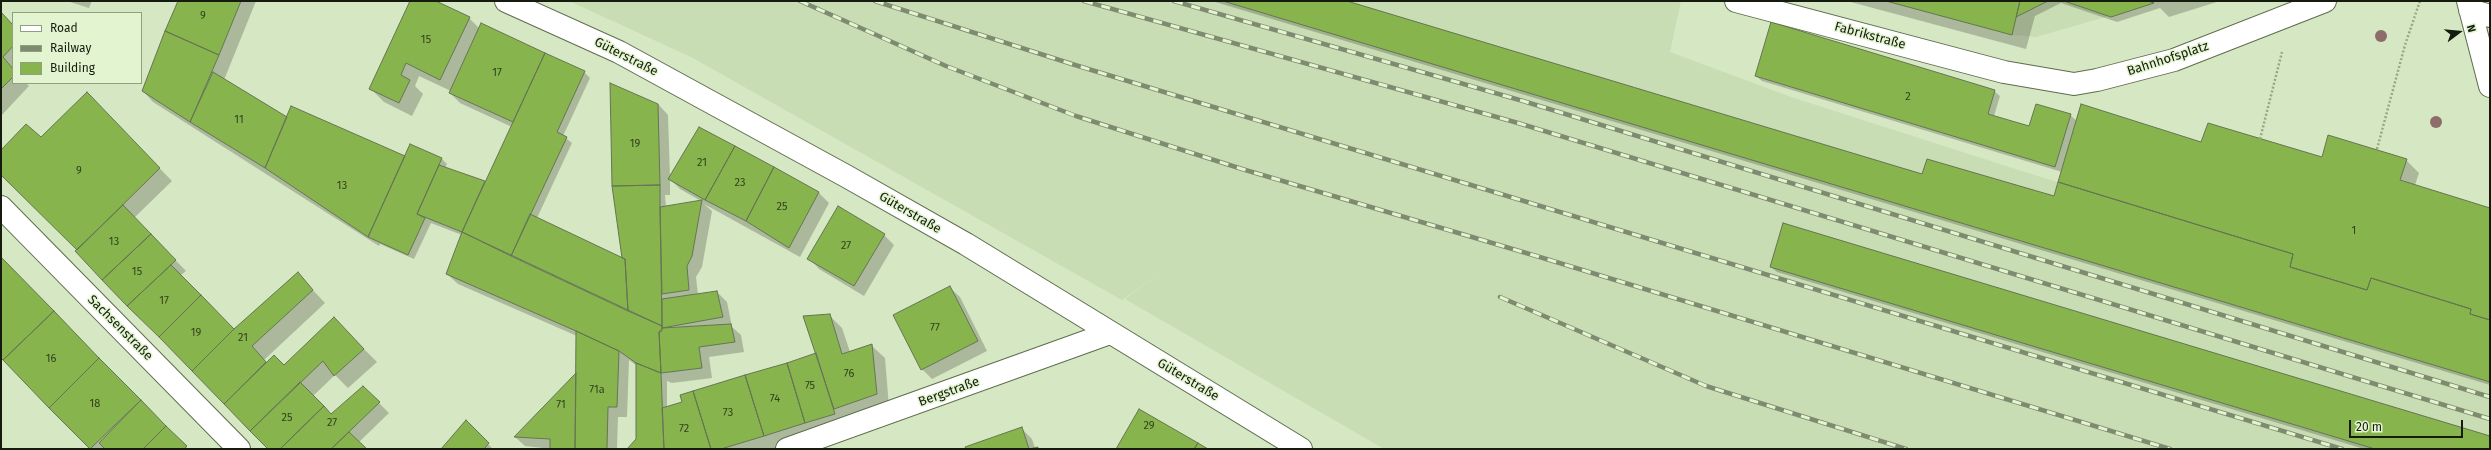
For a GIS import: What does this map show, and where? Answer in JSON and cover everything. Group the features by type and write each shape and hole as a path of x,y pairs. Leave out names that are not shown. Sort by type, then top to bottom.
{"street":[{"name":"Güterstraße","path":"506,1 613,49 774,135 966,244 1301,449"},
{"name":"Fabrikstraße","path":"1736,1 2004,72"},
{"name":"Bahnhofsplatz","path":"2004,72 2074,84 2097,80 2174,60 2292,16 2325,1"},
{"path":"2476,9 2490,86"},
{"name":"Sachsenstraße","path":"1,207 239,449"},
{"name":"Bergstraße","path":"787,449 1110,333"}],"path":[{"path":"2377,149 2406,44 2420,1"},
{"path":"2260,139 2292,16"}],"shaded area":[{"path":"569,1 1681,1 1670,52 1791,97 2031,174 2293,254 2490,320 2490,449 1384,449 1125,299 1161,272 1122,300 693,58"},
{"path":"1886,1 2153,1 2154,3 2036,37 2012,35"}],"building":[{"path":"178,1 241,1 219,55 165,31"},
{"path":"410,1 436,1 470,17 440,80 406,63 401,75 410,80 399,103 369,89"},
{"path":"1223,1 1347,1 1922,174 1927,159 2054,196 2058,182 2293,254 2290,267 2367,290 2371,278 2471,309 2470,314 2490,320 2490,382"},
{"path":"1886,1 2020,1 2012,35"},
{"path":"2020,1 2048,1 2016,17"},
{"path":"2064,1 2148,1 2154,3 2111,17"},
{"path":"1,12 12,24 12,47 3,57 12,68 12,78 1,89"},
{"path":"1771,22 1995,90 1988,114 2029,126 2036,104 2071,114 2055,167 1755,76"},
{"path":"481,23 545,53 513,122 449,93"},
{"path":"165,31 219,55 190,122 142,91"},
{"path":"545,53 585,71 557,132 567,137 511,256 462,232"},
{"path":"213,72 287,117 265,168 190,122"},
{"path":"610,83 658,104 660,185 612,186"},
{"path":"87,92 160,168 77,250 1,175 1,150 26,124 41,137"},
{"path":"2081,104 2201,142 2208,123 2322,157 2328,135 2407,159 2400,180 2490,208 2490,320 2470,314 2471,309 2371,278 2367,290 2290,267 2293,254 2058,182"},
{"path":"291,106 405,156 368,237 265,168"},
{"path":"699,127 735,146 705,200 668,179"},
{"path":"410,144 442,158 417,214 425,218 408,255 368,237"},
{"path":"735,146 774,167 746,221 705,200"},
{"path":"439,165 485,181 462,232 417,214"},
{"path":"774,167 819,192 789,248 746,221"},
{"path":"660,185 662,326 628,311 625,259 622,258 612,186"},
{"path":"702,200 692,256 687,266 689,290 662,294 660,207"},
{"path":"123,205 151,234 102,280 75,251"},
{"path":"838,206 885,234 854,286 807,259"},
{"path":"530,214 625,259 628,311 511,256"},
{"path":"1783,223 2490,436 2490,449 2375,449 1770,267"},
{"path":"462,232 662,326 662,331 659,332 661,373 636,363 619,351 576,331 446,274"},
{"path":"151,234 176,260 127,306 102,280"},
{"path":"1,257 54,311 3,360 1,358"},
{"path":"171,265 201,295 159,337 127,306"},
{"path":"298,272 313,290 252,346 266,362 224,404 192,371 234,329"},
{"path":"950,286 978,341 921,370 893,315"},
{"path":"717,291 723,317 662,328 662,299"},
{"path":"201,295 234,329 192,371 159,337"},
{"path":"54,311 99,358 49,408 3,360"},
{"path":"830,314 842,354 872,344 877,394 834,409 803,316"},
{"path":"334,317 364,349 334,376 323,361 250,431 224,404 274,355 284,365"},
{"path":"731,324 735,342 699,347 702,368 661,373 659,332 662,328"},
{"path":"576,331 619,351 617,407 608,407 607,449 575,449"},
{"path":"816,353 835,414 805,423 787,363"},
{"path":"99,358 141,400 90,449 49,408"},
{"path":"636,363 661,373 664,449 627,449 636,439"},
{"path":"787,363 805,423 764,436 745,375"},
{"path":"576,373 575,449 550,449 550,439 514,437"},
{"path":"745,375 764,436 721,449 711,449 693,391"},
{"path":"300,382 324,406 280,449 268,449 250,431"},
{"path":"363,386 380,402 331,449 280,449 324,406 331,414"},
{"path":"693,391 711,449 664,449 662,408 682,402 680,395"},
{"path":"141,400 166,426 143,449 105,449 99,443"},
{"path":"1139,409 1198,443 1194,449 1116,449"},
{"path":"466,420 489,443 484,449 441,449"},
{"path":"166,426 187,446 184,449 143,449"},
{"path":"1022,427 1029,449 966,449 965,447"},
{"path":"349,432 367,449 331,449"},
{"path":"1198,443 1208,449 1194,449"}],"railway":[{"path":"800,1 946,66 1076,116 1242,169 1543,258 2170,449"},
{"path":"875,1 1075,65 2342,449"},
{"path":"1084,1 1518,123 2490,419"},
{"path":"1174,1 1523,101 2490,397"},
{"path":"1500,297 1706,386 1906,449"}]}
